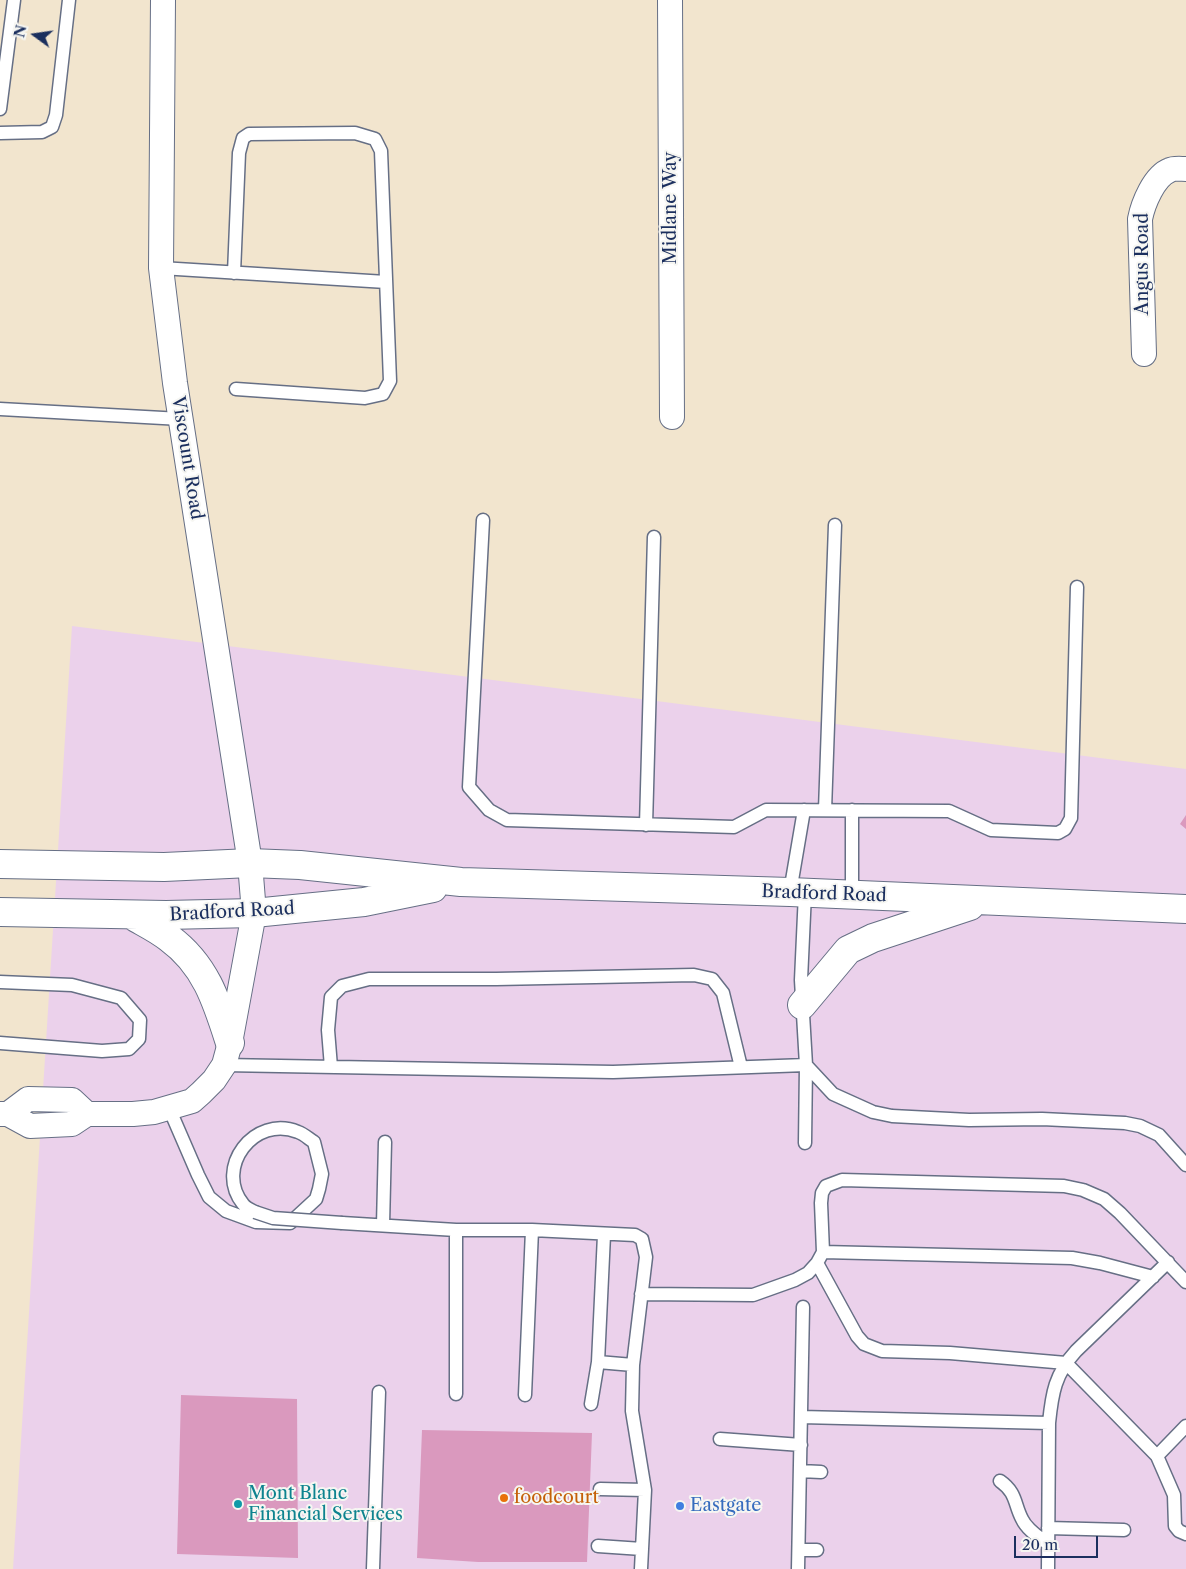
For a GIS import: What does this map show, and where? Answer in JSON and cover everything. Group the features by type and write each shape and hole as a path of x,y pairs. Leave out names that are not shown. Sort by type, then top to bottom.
{"street":[{"name":"Viscount Road","path":"163,0 161,268 170,342 250,863 254,913 227,1054"},
{"name":"Midlane Way","path":"670,0 672,417"},
{"name":"Angus Road","path":"1144,354 1140,219 1143,204 1160,177 1171,169 1186,169"},
{"name":"Bradford Road","path":"0,864 164,867 250,863 300,865 461,882 852,895 1186,909"},
{"name":"Bradford Road","path":"0,912 132,915 254,913 364,902 461,882"},
{"path":"802,1005 848,950 873,938 988,901"},
{"path":"4,1114 28,1099 72,1100 87,1114 133,1114 169,1108 192,1101 214,1080 227,1054 216,997 206,979 187,954 169,938 132,915"}],"lane":[{"path":"0,108 14,0"},
{"path":"0,133 42,132 52,127 56,115 69,0"},
{"path":"234,273 239,153 243,138 249,134 356,133 374,139 381,151 390,381 383,394 365,398 236,389"},
{"path":"161,268 386,282"},
{"path":"0,409 182,420"},
{"path":"483,520 470,787 489,810 507,820 734,827 766,810 949,811 992,830 1058,833 1065,829 1071,818 1077,587"},
{"path":"825,810 835,525"},
{"path":"646,825 654,537"},
{"path":"804,810 798,893 806,1065 805,1142"},
{"path":"852,810 852,895"},
{"path":"331,1067 328,1030 331,998 342,986 369,979 694,975 712,979 723,993 741,1067"},
{"path":"0,982 72,985 121,998 140,1020 139,1038 129,1049 102,1051 0,1043"},
{"path":"227,1054 331,1067 613,1072 806,1065 833,1094 873,1112 892,1116 969,1120 1042,1119 1125,1123 1140,1126 1159,1135 1186,1165"},
{"path":"169,1108 209,1197 226,1211 256,1222 290,1223 316,1198 322,1174 314,1142 299,1132 281,1128 262,1131 246,1141 235,1161 233,1177 237,1194 244,1205 255,1212 272,1218 342,1223 456,1230 532,1230 604,1235 635,1235 642,1239 646,1257 633,1365 632,1411 645,1490 641,1569"},
{"path":"383,1225 385,1142"},
{"path":"1186,1282 1120,1213 1104,1199 1083,1190 1064,1186 861,1180 835,1181 826,1186 822,1193 820,1203 820,1258 857,1336 864,1344 882,1352 950,1353 1066,1363 1156,1456 1174,1494 1175,1526 1179,1531 1186,1534"},
{"path":"456,1230 456,1394"},
{"path":"525,1395 532,1230"},
{"path":"590,1404 598,1362 604,1235"},
{"path":"641,1294 753,1295 795,1280 808,1272 820,1258 1072,1258 1100,1263 1153,1277"},
{"path":"1048,1569 1049,1424 1051,1400 1057,1379 1066,1363 1168,1262"},
{"path":"798,1569 803,1308"},
{"path":"598,1362 633,1365"},
{"path":"373,1569 379,1392"},
{"path":"801,1417 970,1420 1049,1424"},
{"path":"1156,1456 1186,1426"},
{"path":"720,1439 801,1444"},
{"path":"800,1471 822,1472"},
{"path":"1000,1482 1005,1485 1016,1501 1021,1518 1027,1527 1048,1544"},
{"path":"600,1489 645,1490"},
{"path":"1048,1528 1124,1530"},
{"path":"598,1546 642,1549"},
{"path":"799,1550 817,1550"}],"shaded area":[{"path":"72,626 1186,769 1186,1569 13,1569"}],"building":[{"path":"1186,815 1186,829 1180,824"},
{"name":"Mont Blanc Financial Services","path":"181,1395 297,1399 298,1558 177,1554"},
{"name":"foodcourt","path":"422,1430 592,1433 587,1562 478,1562 417,1558"}],"place":[{"name":"foodcourt","path":"504,1498"},
{"name":"Mont Blanc Financial Services","path":"238,1504"},
{"name":"Eastgate","path":"680,1506"}]}
